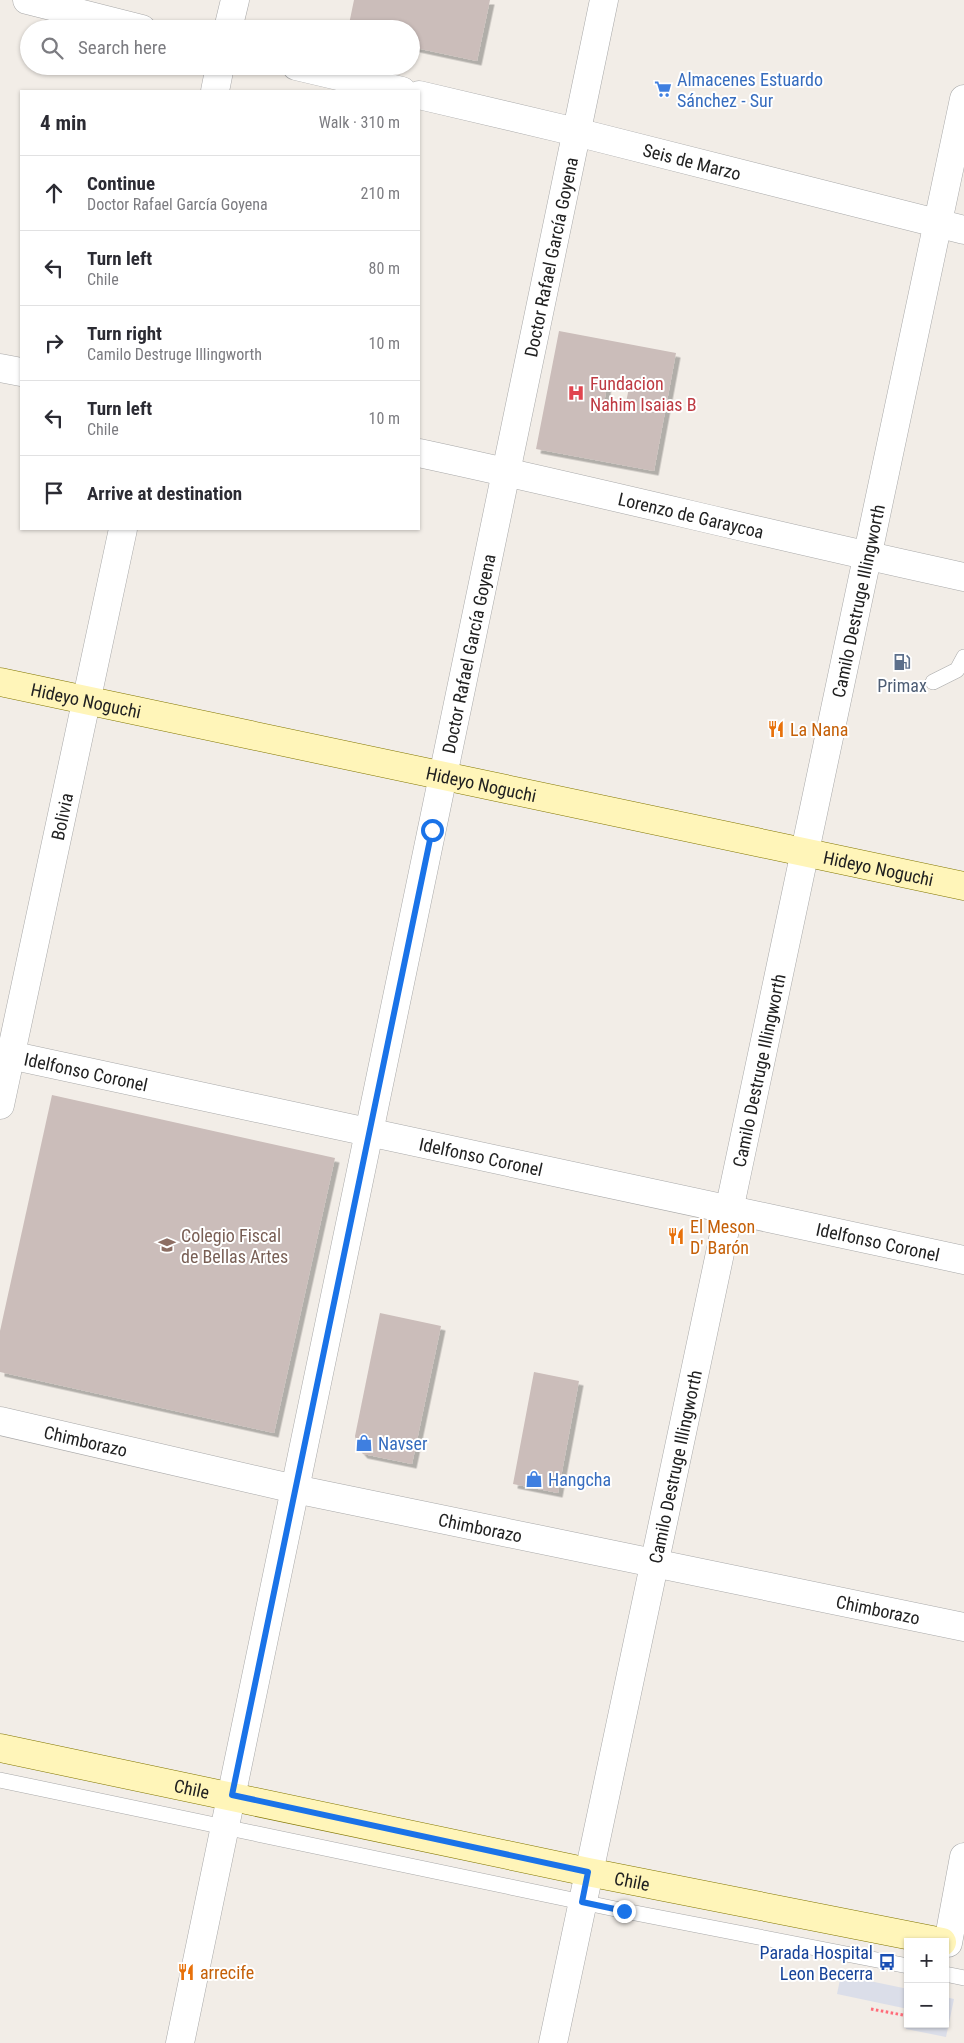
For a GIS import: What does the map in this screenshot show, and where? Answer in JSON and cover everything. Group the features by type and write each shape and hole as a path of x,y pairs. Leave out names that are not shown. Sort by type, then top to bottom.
{"street":[{"path":"27,0 106,20"},
{"path":"230,20 235,0"},
{"name":"Doctor Rafael García Goyena","path":"180,2043 604,0"},
{"path":"215,90 218,75"},
{"path":"334,75 398,90"},
{"name":"Seis de Marzo","path":"420,95 576,132 964,230"},
{"name":"Camilo Destruge Illingworth","path":"553,2043 964,99"},
{"path":"0,368 20,372"},
{"name":"Lorenzo de Garaycoa","path":"420,453 964,577"},
{"name":"Bolivia","path":"0,1105 5,1055 88,700 123,530"},
{"name":"Hideyo Noguchi","path":"0,682 964,886"},
{"name":"Idelfonso Coronel","path":"5,1055 964,1260"},
{"name":"Chimborazo","path":"0,1421 295,1489 964,1627"},
{"name":"Chile","path":"0,1748 232,1795 588,1872 950,1943"},
{"path":"950,1943 964,1857"}],"lane":[{"path":"933,682 957,670 964,657"},
{"name":"Chile","path":"0,1780 582,1902 904,1965"},
{"path":"949,1975 964,1978"}],"path":[{"path":"871,2009 904,2015"}],"shaded area":[{"path":"841,1975 904,1988 904,2008 837,1994"},
{"path":"949,1998 954,1999 949,2023"},
{"path":"906,2028 948,2028 946,2037"}],"building":[{"path":"354,0 490,0 477,61 420,49 420,20 350,20"},
{"name":"Fundacion Nahim Isaias B","path":"559,331 676,353 654,471 536,449","holes":["608,378 630,382 625,408 604,404"]},
{"name":"Colegio Fiscal de Bellas Artes","path":"52,1095 335,1158 274,1433 0,1372 0,1331"},
{"path":"380,1313 441,1326 412,1464 363,1454 357,1447 355,1436"},
{"path":"534,1372 579,1381 558,1493 513,1484"}],"place":[{"name":"Almacenes Estuardo Sánchez - Sur","path":"663,89"},
{"name":"Fundacion Nahim Isaias B","path":"576,393"},
{"name":"Primax","path":"902,662"},
{"name":"La Nana","path":"776,729"},
{"name":"El Meson D' Barón","path":"676,1236"},
{"name":"Colegio Fiscal de Bellas Artes","path":"167,1245"},
{"name":"Navser","path":"364,1443"},
{"name":"Hangcha","path":"534,1479"},
{"name":"Parada Hospital Leon Becerra","path":"887,1962"},
{"name":"arrecife","path":"186,1972"}],"route":[{"path":"432,830 232,1795 588,1872 582,1902 624,1911"}]}
